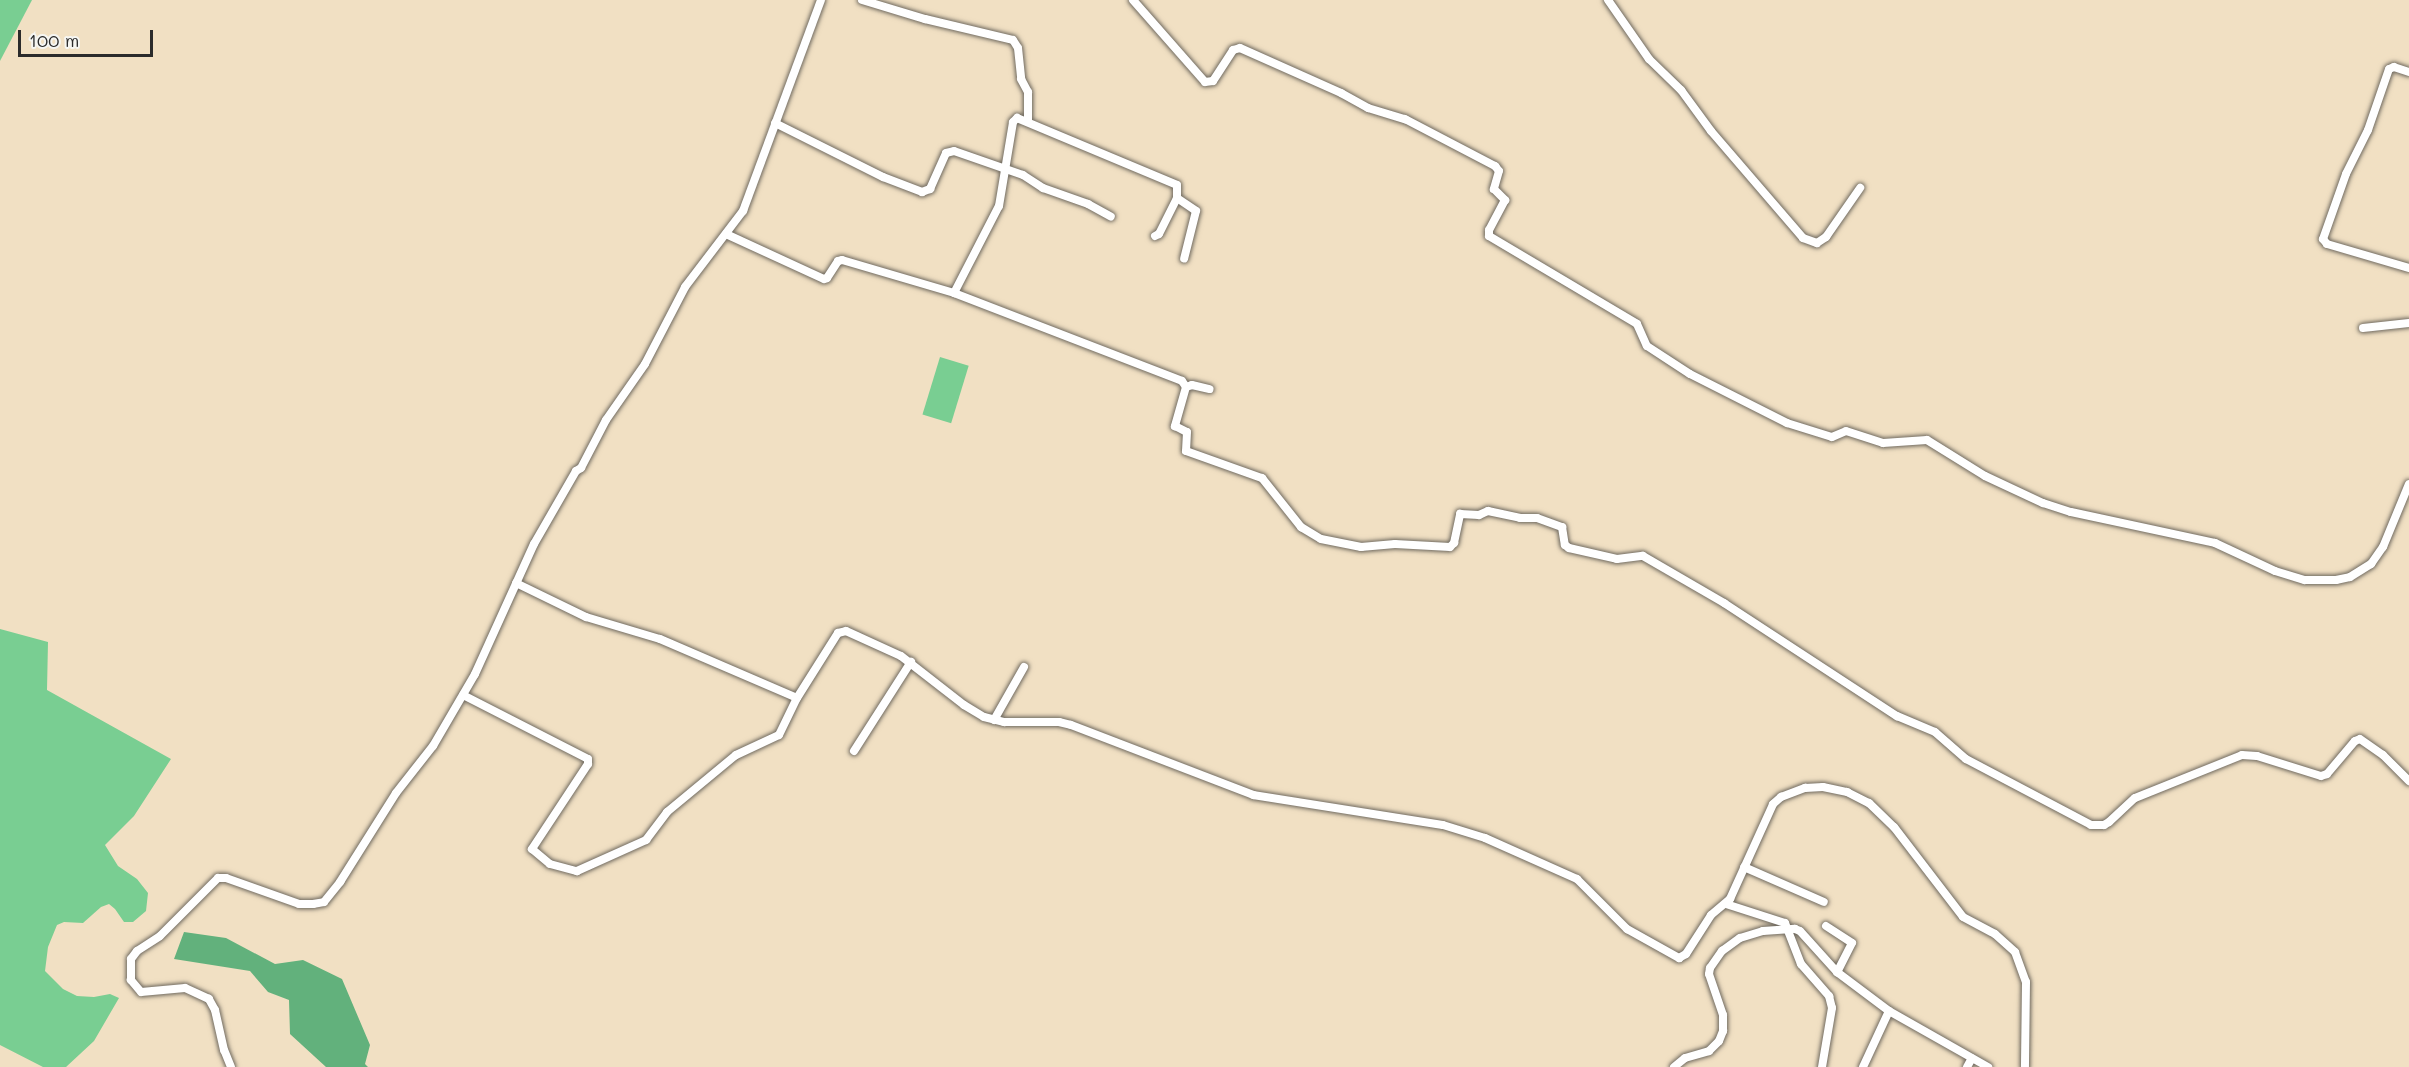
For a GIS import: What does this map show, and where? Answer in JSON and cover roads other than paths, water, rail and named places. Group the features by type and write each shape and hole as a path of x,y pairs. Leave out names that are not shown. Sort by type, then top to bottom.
{"street":[{"path":"231,1067 224,1050 215,1010 209,999 185,988 141,992 131,980 131,959 136,951 160,936 218,878 299,904 324,902 396,793 433,746 463,695 516,583 576,471 581,468 606,420 645,364 686,287 743,211 806,46 820,0"},
{"path":"862,0 925,19 1013,40 1018,48 1022,79 1028,92 1028,121"},
{"path":"1133,0 1206,82 1213,81 1233,50 1240,48 1341,93 1368,108 1406,119 1496,166 1499,171 1494,189 1505,200 1489,230 1489,236 1637,324 1645,344 1690,374 1787,423 1834,437 1846,431 1883,443 1927,440 1985,476 2043,502 2071,512 2215,543 2275,571 2305,580 2336,580 2350,577 2370,564 2383,547 2409,484"},
{"path":"1608,0 1648,59 1681,90 1711,131 1803,238 1813,243 1822,241 1860,188"},
{"path":"2409,72 2394,67 2389,69 2368,130 2346,174 2323,239 2327,244 2409,268"},
{"path":"954,293 998,210 1013,123 1017,118 1176,184 1178,198 1159,234 1155,236"},
{"path":"775,123 883,177 922,192 930,189 948,151 1007,168 1026,176 1043,188 1088,204 1111,216"},
{"path":"1178,198 1197,211 1184,259"},
{"path":"726,234 824,279 838,261 842,260 954,293 1182,381 1186,387 1175,426 1187,432 1186,451 1262,478 1301,527 1313,536 1361,547 1395,544 1450,547 1454,543 1460,514 1479,515 1488,511 1520,518 1537,518 1562,527 1565,545 1569,548 1617,559 1643,556 1724,603 1897,716 1935,732 1966,759 2091,825 2104,825 2109,822 2134,798 2242,755 2257,756 2321,776 2332,769 2355,741 2360,739 2383,755 2409,781"},
{"path":"2363,328 2409,323"},
{"path":"1186,387 1192,385 1210,389"},
{"path":"516,583 586,617 660,639 797,698"},
{"path":"463,695 588,759 588,764 532,849 550,864 577,871 646,840 667,812 736,755 779,735 797,698 842,631 911,662 964,705 994,720 1017,723 1059,722 1071,725 1253,795 1443,825 1474,834 1577,879 1617,921 1675,957 1686,954 1711,915 1726,904 1767,813 1781,798 1796,790 1823,787 1847,792 1869,803 1894,827 1963,916 1995,934 2015,952 2026,982 2025,1067"},
{"path":"854,751 911,662"},
{"path":"994,720 1024,667"},
{"path":"1744,867 1824,902"},
{"path":"1726,904 1774,918 1785,924 1802,964 1831,1001 1822,1067"},
{"path":"1826,926 1852,943 1837,972"},
{"path":"1674,1067 1685,1058 1708,1051 1719,1041 1723,1031 1723,1015 1709,974 1710,968 1722,951 1740,938 1762,931 1789,930 1800,931 1837,972 1889,1011 1988,1067"},
{"path":"1863,1067 1889,1011"},
{"path":"1967,1067 1972,1058"}]}
